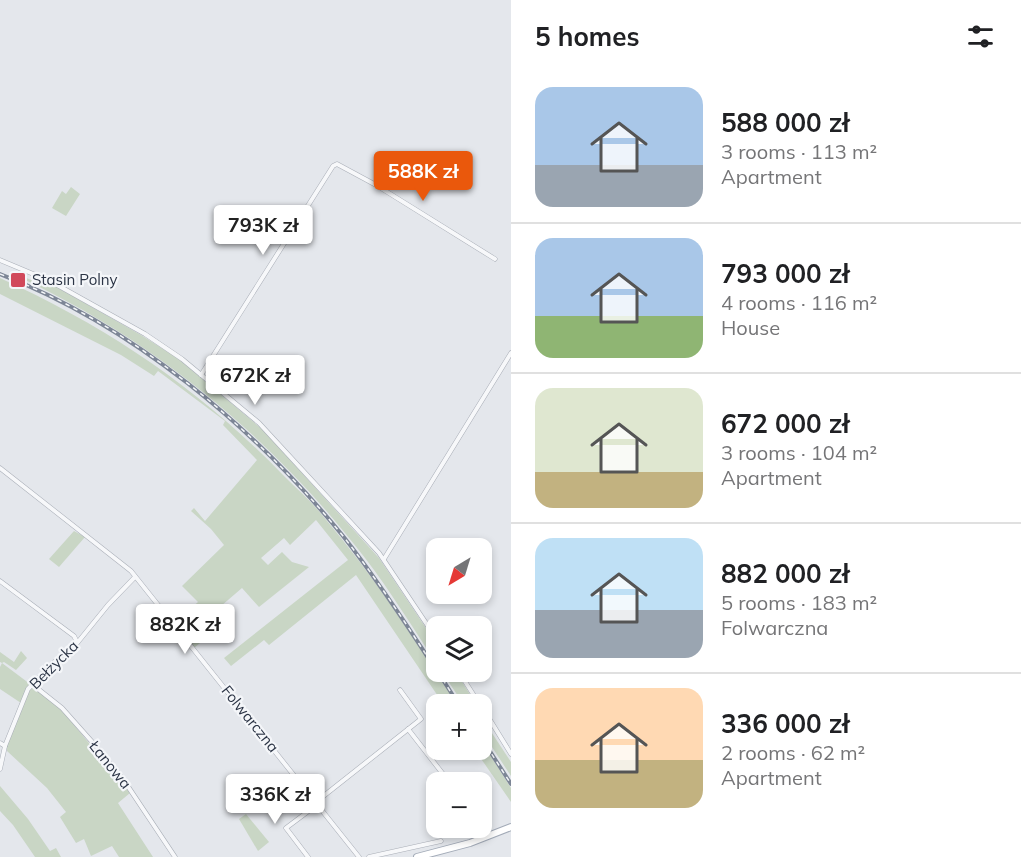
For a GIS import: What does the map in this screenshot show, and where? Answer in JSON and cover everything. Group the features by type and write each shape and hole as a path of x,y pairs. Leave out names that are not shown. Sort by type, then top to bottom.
{"main road":[{"path":"417,857 477,841 511,827"}],"street":[{"path":"201,375 333,166 337,164 376,185 495,260"},
{"path":"0,260 50,281 125,322 182,358 268,432 383,559 426,623"},
{"path":"383,559 511,353"},
{"name":"Folwarczna","path":"0,468 131,571 359,857"},
{"name":"Bełżycka","path":"0,769 5,747 28,689 77,643 135,577"},
{"path":"0,581 74,636 77,643"},
{"name":"Łanowa","path":"33,685 62,708 94,744 129,788 175,857"},
{"path":"308,857 286,828 421,719 400,690"},
{"path":"492,724 511,754"},
{"path":"410,727 442,772"},
{"path":"0,742 5,747"},
{"path":"369,857 441,842"}],"green space":[{"path":"71,187 80,194 66,216 52,208 62,191 66,194"},
{"path":"22,276 46,282 141,335 179,359 263,430 379,558 426,628 426,648 365,558 292,473 252,434 210,397 165,363 119,332 21,278"},
{"path":"0,278 79,318 152,364 220,416 314,506 341,538 426,656 426,678 356,575 269,645 264,640 231,666 224,658 348,560 316,520 290,545 284,538 261,558 268,565 282,552 292,562 309,567 259,607 242,588 214,612 223,624 194,648 174,623 198,602 182,586 224,545 211,529 191,511 194,508 205,521 257,460 223,425 225,421 158,371 154,376 121,355 0,294"},
{"path":"74,531 85,537 59,567 49,559"},
{"path":"21,651 27,658 16,670 2,663 0,652 14,662"},
{"path":"2,663 30,684 21,703 0,689"},
{"path":"428,682 442,682 450,694 437,694"},
{"path":"449,682 462,682 470,694 457,694"},
{"path":"33,687 61,709 130,793 118,803 153,857 119,857 112,846 91,856 84,839 76,843 60,817 66,812 47,788 7,751 6,746 30,688"},
{"path":"492,733 511,762 511,776 492,747"},
{"path":"492,758 511,788 511,802 492,772 482,760 492,760"},
{"path":"0,786 28,819 50,851 56,848 61,857 35,857 13,825 0,811"},
{"path":"246,814 269,842 258,851 239,819"}],"railway":[{"path":"0,274 49,295 97,321 188,383 230,419 270,456 343,536 380,585 426,655"},
{"path":"444,682 452,694"},
{"path":"492,755 511,784"}],"place":[{"name":"Stasin Polny","path":"18,280"}]}
